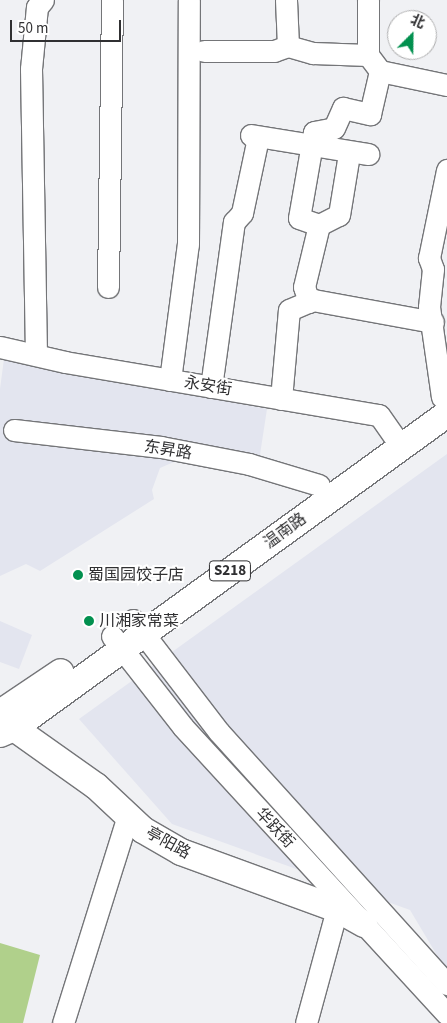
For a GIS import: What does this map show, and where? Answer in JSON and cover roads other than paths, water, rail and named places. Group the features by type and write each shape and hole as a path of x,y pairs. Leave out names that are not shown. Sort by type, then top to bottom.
{"main road":[{"name":"温南路","path":"4,722 397,440 445,402"},
{"name":"温南路","path":"138,627 319,485 397,440"},
{"name":"亭阳路","path":"4,722 96,786 143,830 181,852 337,909 364,924"}],"street":[{"path":"36,355 31,69 36,7 43,0"},
{"path":"108,287 112,0"},
{"path":"170,380 188,244 190,0"},
{"path":"286,0 288,46"},
{"path":"211,387 234,222 242,213 255,136 312,146 359,154 339,215 319,225 299,218 312,146 314,132 334,128 343,108 370,114 374,63 368,0"},
{"path":"204,51 274,52 288,46 313,53 374,63 447,85"},
{"path":"445,402 429,307 433,269 429,258 447,170"},
{"path":"309,302 304,287 319,225"},
{"path":"282,399 289,310 309,302 433,322"},
{"name":"永安街","path":"0,346 36,355 170,380 379,415 397,440"},
{"name":"东昇路","path":"14,430 161,447 249,464 319,485"},
{"name":"华跃街","path":"138,627 219,732 447,984"},
{"name":"华跃街","path":"117,642 182,727 447,1014"},
{"path":"62,1023 128,816"},
{"path":"308,1022 337,909"}],"place":[{"name":"蜀国园饺子店","path":"78,575"},
{"name":"川湘家常菜","path":"89,621"}]}
